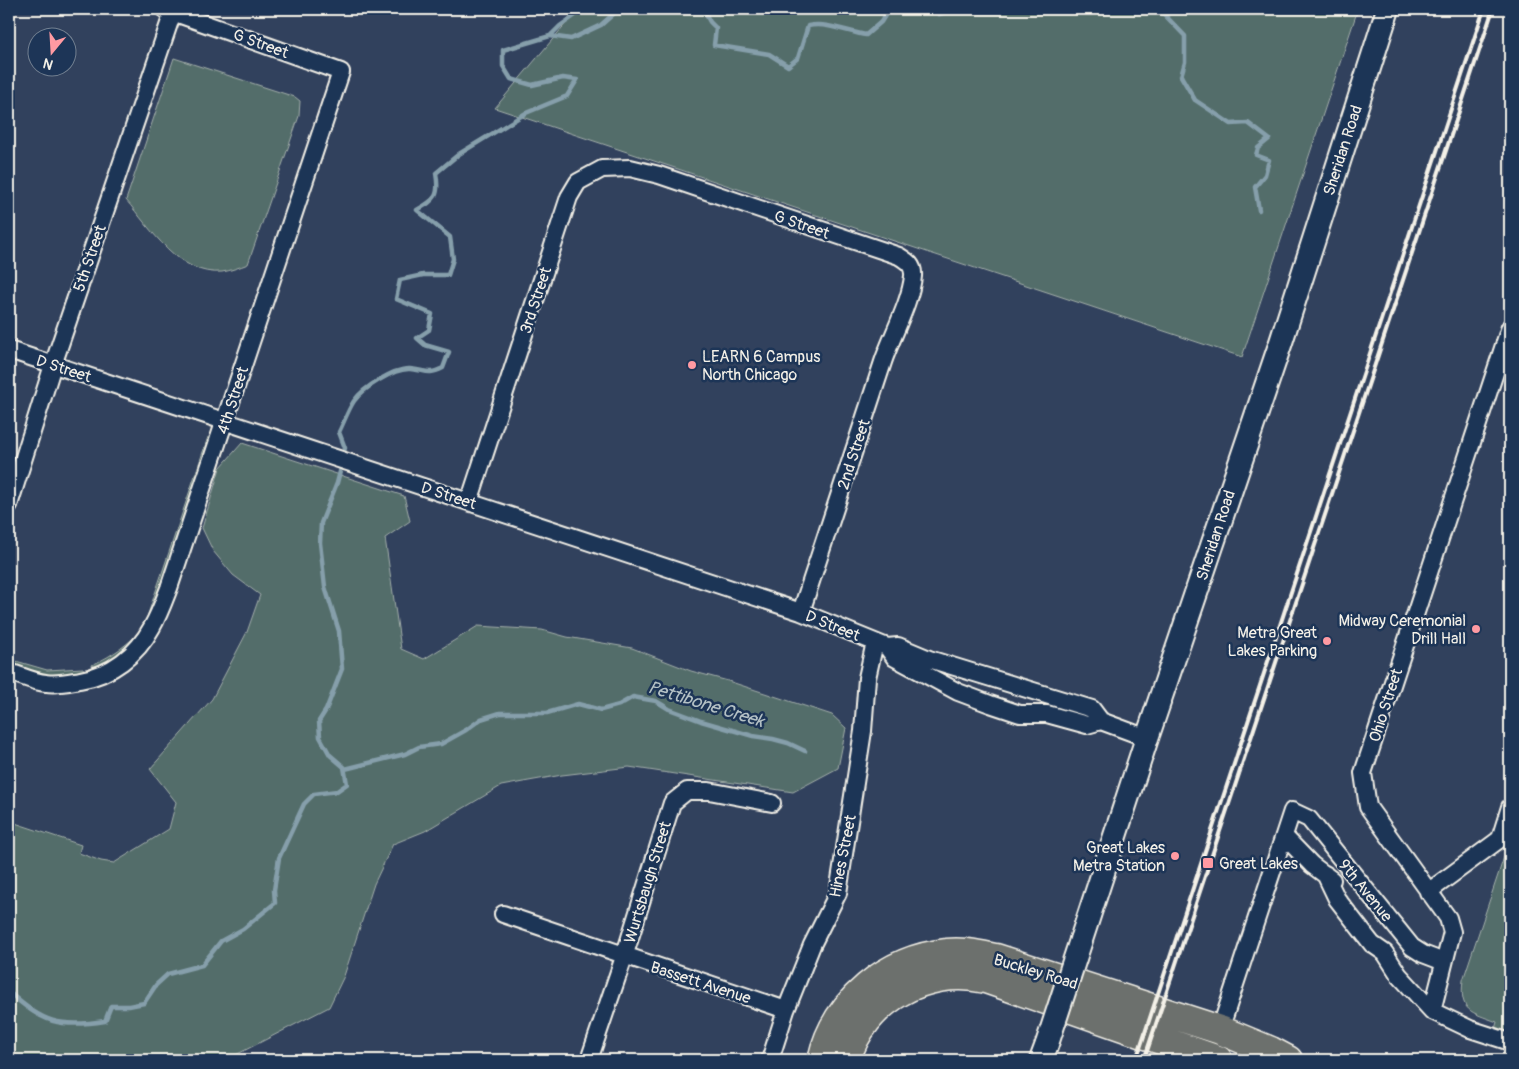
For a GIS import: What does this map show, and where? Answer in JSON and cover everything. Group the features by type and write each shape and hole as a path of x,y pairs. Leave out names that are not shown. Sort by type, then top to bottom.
{"highway":[{"name":"Buckley Road","path":"822,1060 824,1050 843,1013 859,993 877,978 895,967 916,958 948,953 969,953 996,958 1220,1030 1288,1060"},
{"name":"Buckley Road","path":"846,1060 853,1042 863,1025 884,1001 902,990 923,981 955,976 974,976 986,979 1212,1059"},
{"path":"1212,1059 1220,1030"}],"main road":[{"name":"Sheridan Road","path":"1044,1052 1147,738 1281,342 1388,9"}],"street":[{"name":"G Street","path":"168,10 341,72 336,89"},
{"name":"5th Street","path":"9,505 168,10"},
{"name":"4th Street","path":"9,672 45,683 64,683 94,678 127,658 141,644 153,627 169,588 336,89"},
{"name":"3rd Street","path":"469,502 569,197 578,182 602,168 630,168 659,175"},
{"name":"G Street","path":"659,175 899,256 909,262 912,268 913,276 907,298"},
{"name":"2nd Street","path":"801,612 887,350 907,298"},
{"name":"Ohio Street","path":"1432,1011 1452,932 1451,926 1448,918 1368,808 1363,773 1510,327"},
{"name":"D Street","path":"9,350 801,612 881,644 898,646 929,659 1092,709 1101,721 1147,738"},
{"name":"D Street","path":"881,644 895,658 958,692 998,707 1020,714 1056,715 1087,725 1101,721"},
{"name":"Hines Street","path":"770,1060 786,1010 812,945 838,893 864,730 868,670 881,644"},
{"name":"Wurtsbaugh Street","path":"588,1060 624,956 672,803 687,791 709,791 772,802"},
{"path":"1428,892 1500,839 1510,807"},
{"name":"9th Avenue","path":"1444,962 1423,954 1412,947 1309,819 1292,811 1284,836 1312,865 1325,874 1337,899 1372,944 1386,953 1398,975 1432,1011 1470,1029 1510,1042"},
{"path":"1220,1030 1284,836"},
{"name":"Bassett Avenue","path":"503,914 786,1010"}],"green space":[{"path":"578,9 1358,9 1242,357 495,108"},
{"path":"174,58 295,97 300,101 299,116 248,264 228,271 207,271 192,267 179,259 156,237 126,200"},
{"path":"208,437 211,438 150,622 123,655 94,670 92,665 121,649 144,626"},
{"path":"242,443 404,496 410,521 385,538 401,649 424,659 478,626 542,630 567,637 632,648 691,671 832,715 846,728 838,768 793,792 629,767 562,775 501,786 425,831 393,844 374,884 344,976 329,1007 226,1060 9,1060 9,821 81,845 79,853 101,861 114,863 169,829 176,802 150,769 212,699 247,632 260,595 233,575 213,551 202,528 220,468"},
{"path":"9,659 47,670 83,668 85,673 55,675 37,673 9,665"},
{"path":"1510,839 1510,1033 1495,1029 1497,1022 1480,1016 1469,1009 1465,1005 1462,991 1463,980"}],"waterway":[{"name":"Pettibone Creek","path":"550,36 577,14 576,9"},
{"name":"Pettibone Creek","path":"343,456 345,448 339,432 354,401 364,390 388,375 403,370 410,369 430,372 443,368 449,352 425,345 417,338 429,330 432,314 396,299 400,280 423,275 448,275 453,259 450,237 417,210 429,203 435,196 437,192 436,173 459,154 526,113 567,96 577,80 563,78 532,85 511,79 503,66 503,50 550,36 571,39 601,25 619,9"},
{"name":"Pettibone Creek","path":"703,9 710,22 716,28 714,45 769,54 788,66 798,58 808,26 830,26 866,35 881,22 889,9"},
{"name":"Pettibone Creek","path":"930,9 939,14 958,9"},
{"name":"Pettibone Creek","path":"1159,9 1185,36 1185,62 1181,76 1195,100 1231,124 1248,123 1269,139 1258,148 1256,155 1269,160 1265,175 1255,187 1259,210"},
{"name":"Pettibone Creek","path":"9,992 32,1011 52,1021 76,1024 105,1021 111,1006 129,1006 144,1003 156,985 168,974 202,965 221,941 243,929 275,903 274,890 279,858 304,804 314,794 337,791 347,784 344,767 330,755 320,737 319,721 326,710 342,669 339,631 325,587 320,543 321,523 337,483 342,464"},
{"name":"Pettibone Creek","path":"345,769 405,754 419,747 441,744 481,719 500,713 547,713 578,704 601,710 619,705 633,697 656,701 669,709 701,721 753,736 788,743 805,751"}],"railway":[{"path":"1136,1060 1484,9"},
{"path":"1144,1060 1493,9"}],"place":[{"name":"LEARN 6 Campus North Chicago","path":"692,365"},
{"name":"Midway Ceremonial Drill Hall","path":"1476,629"},
{"name":"Metra Great Lakes Parking","path":"1327,641"},
{"name":"Great Lakes Metra Station","path":"1175,856"},
{"name":"Great Lakes","path":"1208,863"}]}
